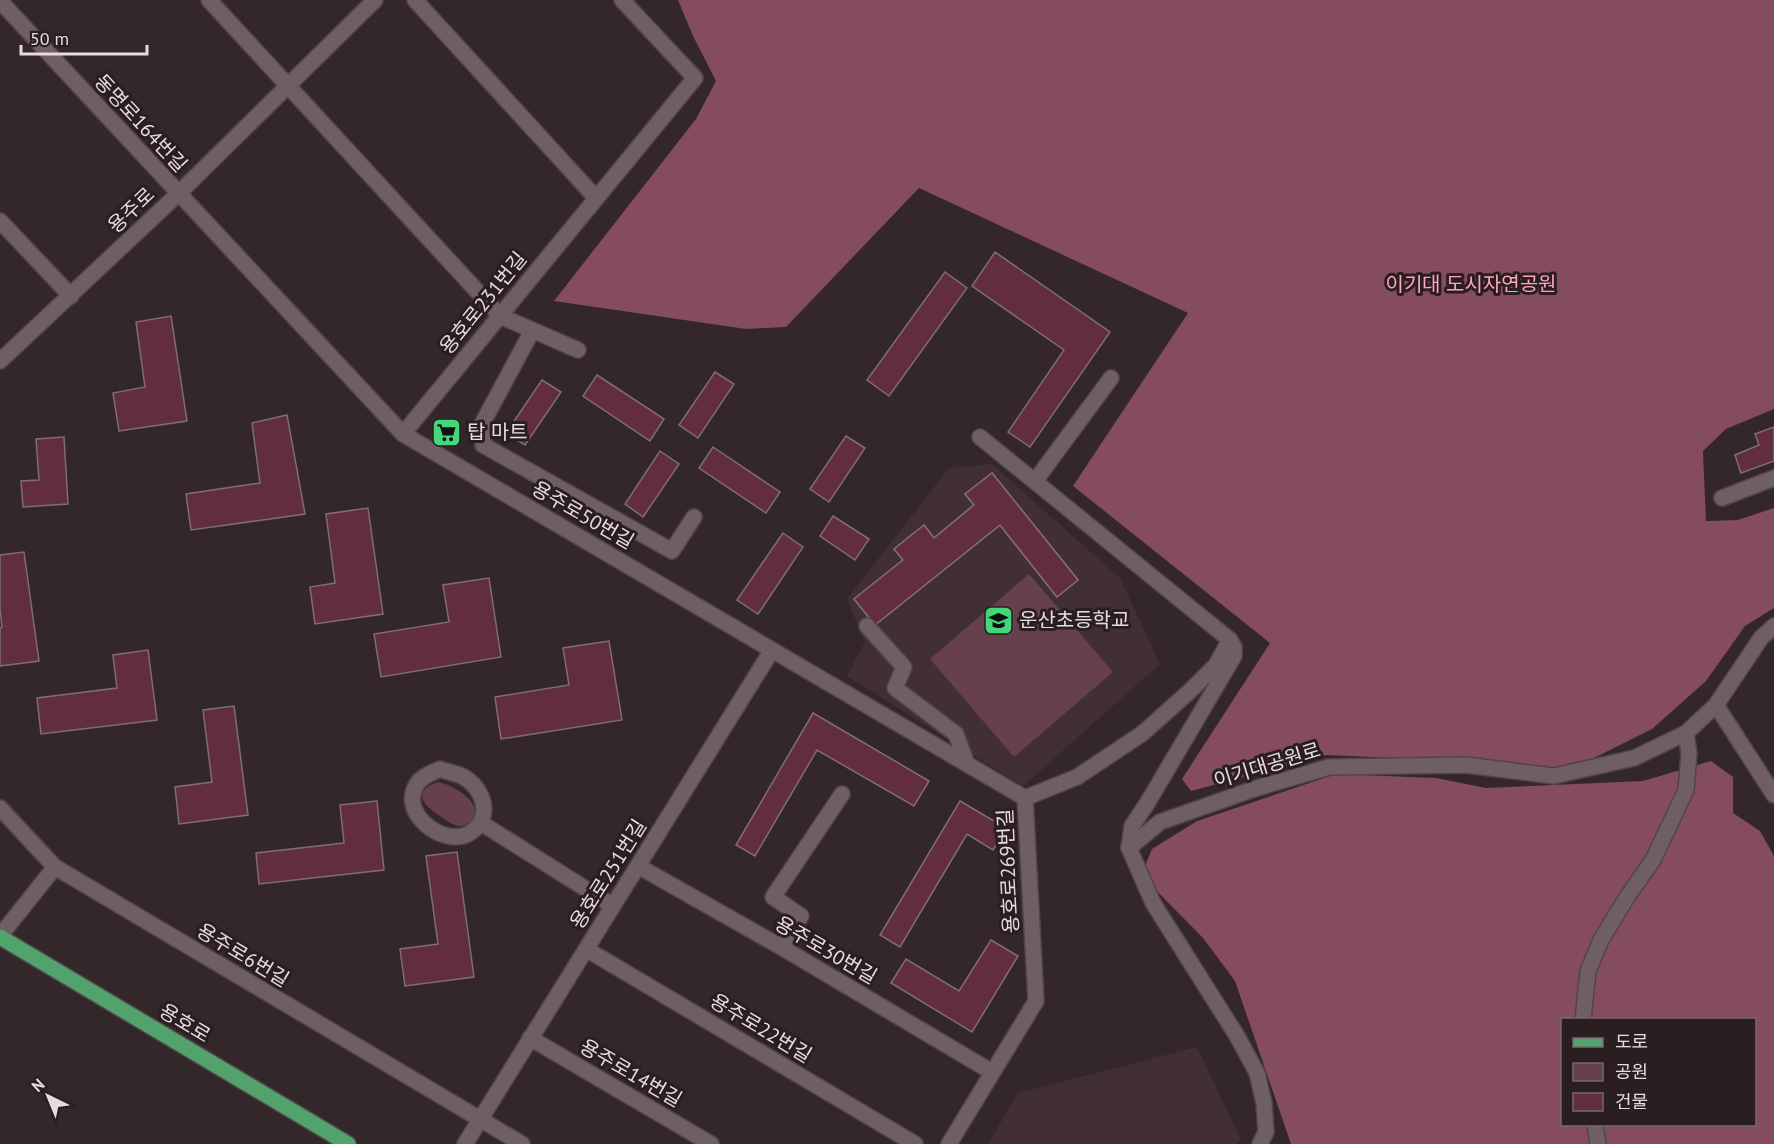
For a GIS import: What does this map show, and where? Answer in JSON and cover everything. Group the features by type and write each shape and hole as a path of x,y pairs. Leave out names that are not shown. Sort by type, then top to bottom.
{"main road":[{"name":"용호로","path":"0,936 348,1144"}],"street":[{"path":"210,0 500,316 578,350"},
{"name":"용주로","path":"0,361 178,194 375,0"},
{"path":"416,0 596,198"},
{"name":"용호로231번길","path":"403,434 695,78 622,0"},
{"name":"동명로164번길","path":"0,1 178,194"},
{"name":"용주로50번길","path":"178,194 403,434 1025,798"},
{"path":"0,222 71,296"},
{"path":"532,331 482,424 483,445 672,551 694,517"},
{"path":"1035,481 1111,378"},
{"path":"980,437 1230,640 1234,647 1234,656 1132,826 1129,848 1153,903 1237,1036 1257,1073 1264,1103 1266,1132 1260,1144"},
{"path":"1722,498 1774,478"},
{"path":"867,626 904,667 896,688 956,734 967,764"},
{"name":"이기대공원로","path":"1129,848 1161,822 1257,788 1329,767 1466,765 1554,776 1634,758 1686,733 1716,705 1761,638 1774,626"},
{"name":"용호로269번길","path":"949,1144 1036,1000 1025,798 1077,777 1143,733 1216,665 1230,640"},
{"name":"용호로251번길","path":"465,1144 772,650"},
{"path":"1716,705 1774,795"},
{"path":"1583,1018 1588,971 1600,940 1653,860 1686,790 1689,754 1686,733"},
{"path":"440,769 463,777 480,792 485,807 481,824 457,838 434,831 416,815 413,801 416,785 426,775 440,769"},
{"path":"782,947 801,916 773,897 842,794"},
{"name":"용주로6번길","path":"0,808 55,867 480,1119"},
{"path":"481,824 613,906"},
{"name":"용주로30번길","path":"638,866 782,947 992,1072"},
{"path":"0,936 55,867"},
{"name":"용주로22번길","path":"586,949 915,1144"},
{"name":"용주로14번길","path":"530,1038 711,1144"},
{"path":"480,1119 522,1144"},
{"path":"1595,1126 1598,1144"}],"shaded area":[{"name":"운산초등학교","path":"992,464 1120,578 1160,664 1023,786 847,676 865,642 847,599 949,468"},
{"path":"1197,1047 1241,1140 1236,1144 988,1144 1018,1093"}],"green space":[{"name":"이기대 도시자연공원","path":"678,0 1774,0 1774,409 1726,429 1703,451 1706,521 1738,520 1774,508 1774,608 1745,626 1706,681 1652,729 1594,758 1551,768 1326,755 1191,791 1182,779 1270,643 1073,486 1188,313 919,188 786,327 746,329 554,301 696,119 716,81"},
{"path":"1029,574 1113,672 1014,757 930,659"},
{"path":"1711,761 1733,777 1733,813 1760,831 1774,856 1774,1144 1291,1144 1235,981 1203,938 1141,875 1152,849 1197,821 1336,774 1436,778 1486,788 1643,781"},
{"path":"438,782 458,790 471,801 475,814 472,820 461,826 452,824 425,803 422,794"}],"building":[{"path":"995,252 1110,332 1030,447 1008,432 1064,350 972,286"},
{"path":"945,272 967,288 889,396 867,380"},
{"path":"171,316 187,421 119,431 113,393 145,387 136,322"},
{"path":"715,372 734,384 698,438 679,425"},
{"path":"597,375 664,419 650,441 583,396"},
{"path":"542,380 561,392 525,445 506,433"},
{"path":"287,415 305,514 191,530 186,494 260,483 252,423"},
{"path":"1774,427 1774,461 1741,473 1735,455 1759,445 1755,434"},
{"path":"846,436 865,448 829,502 810,489"},
{"path":"64,437 68,504 23,507 21,481 39,480 36,439"},
{"path":"713,447 780,492 766,513 699,468"},
{"path":"660,451 679,464 643,517 625,504"},
{"name":"운산초등학교","path":"992,473 1078,580 1057,597 1000,525 875,625 854,599 903,560 894,549 924,525 934,538 974,505 965,494"},
{"name":"운산초등학교","path":"992,473 1078,580 1057,597 1000,525 875,625 854,599 903,560 894,549 924,525 934,538 974,505 965,494"},
{"path":"368,508 383,614 315,624 310,587 335,583 326,514"},
{"path":"833,516 869,539 855,560 820,536"},
{"path":"783,533 803,547 758,614 737,600"},
{"path":"24,552 39,661 0,666 0,628 2,627 0,555"},
{"path":"489,578 501,657 381,677 374,634 449,622 443,585"},
{"path":"609,641 622,720 501,739 495,697 569,685 563,648"},
{"path":"148,650 157,720 41,734 37,698 117,688 113,655"},
{"path":"234,706 248,815 179,824 175,787 212,782 203,710"},
{"path":"813,713 929,781 914,806 817,750 755,856 736,845"},
{"path":"377,801 384,870 259,884 256,853 344,843 340,805"},
{"path":"960,801 1006,828 993,850 967,834 900,947 880,935"},
{"path":"457,852 474,977 405,986 400,949 438,944 426,856"},
{"path":"991,940 1018,956 972,1032 891,983 906,959 959,991"}],"place":[{"name":"탑 마트","path":"446,432"},
{"name":"운산초등학교","path":"998,620"}]}
